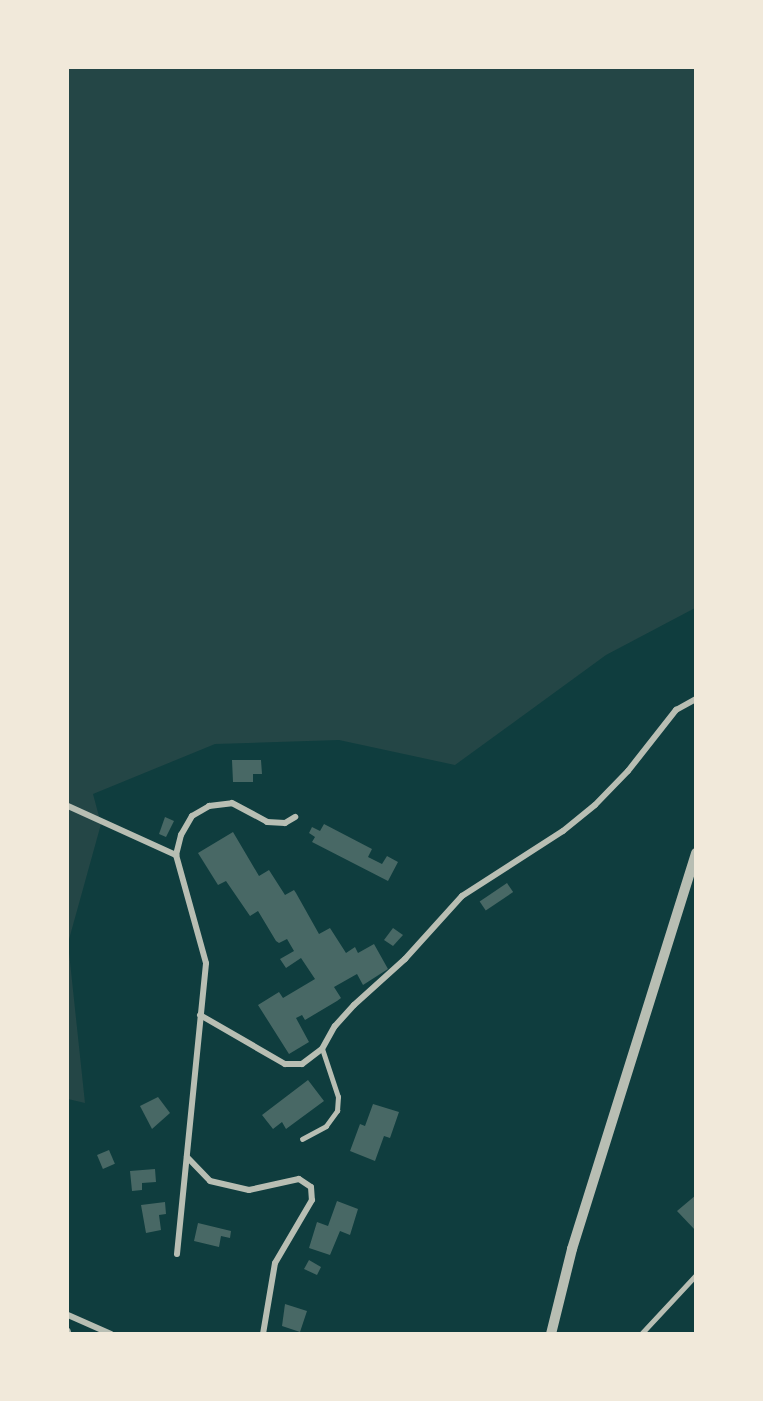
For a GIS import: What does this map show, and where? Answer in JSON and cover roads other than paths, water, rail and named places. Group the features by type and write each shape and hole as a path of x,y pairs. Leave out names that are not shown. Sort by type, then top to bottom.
{"street":[{"path":"200,1015 285,1064 302,1064 322,1049 341,1019 462,896 532,847 563,831 595,805 628,771 676,710 696,699"},
{"path":"177,1254 206,963 176,855 181,835 192,816 209,806 232,803 267,822 285,823 295,817"},
{"path":"68,806 176,855"},
{"path":"551,1334 570,1257 696,853"},
{"path":"187,1156 210,1181 249,1190 299,1179 311,1187 312,1200 275,1263 263,1334"},
{"path":"68,1315 111,1334"}],"lane":[{"path":"302,1139 326,1125 337,1111 338,1097 322,1049"},
{"path":"640,1334 695,1276"}]}
